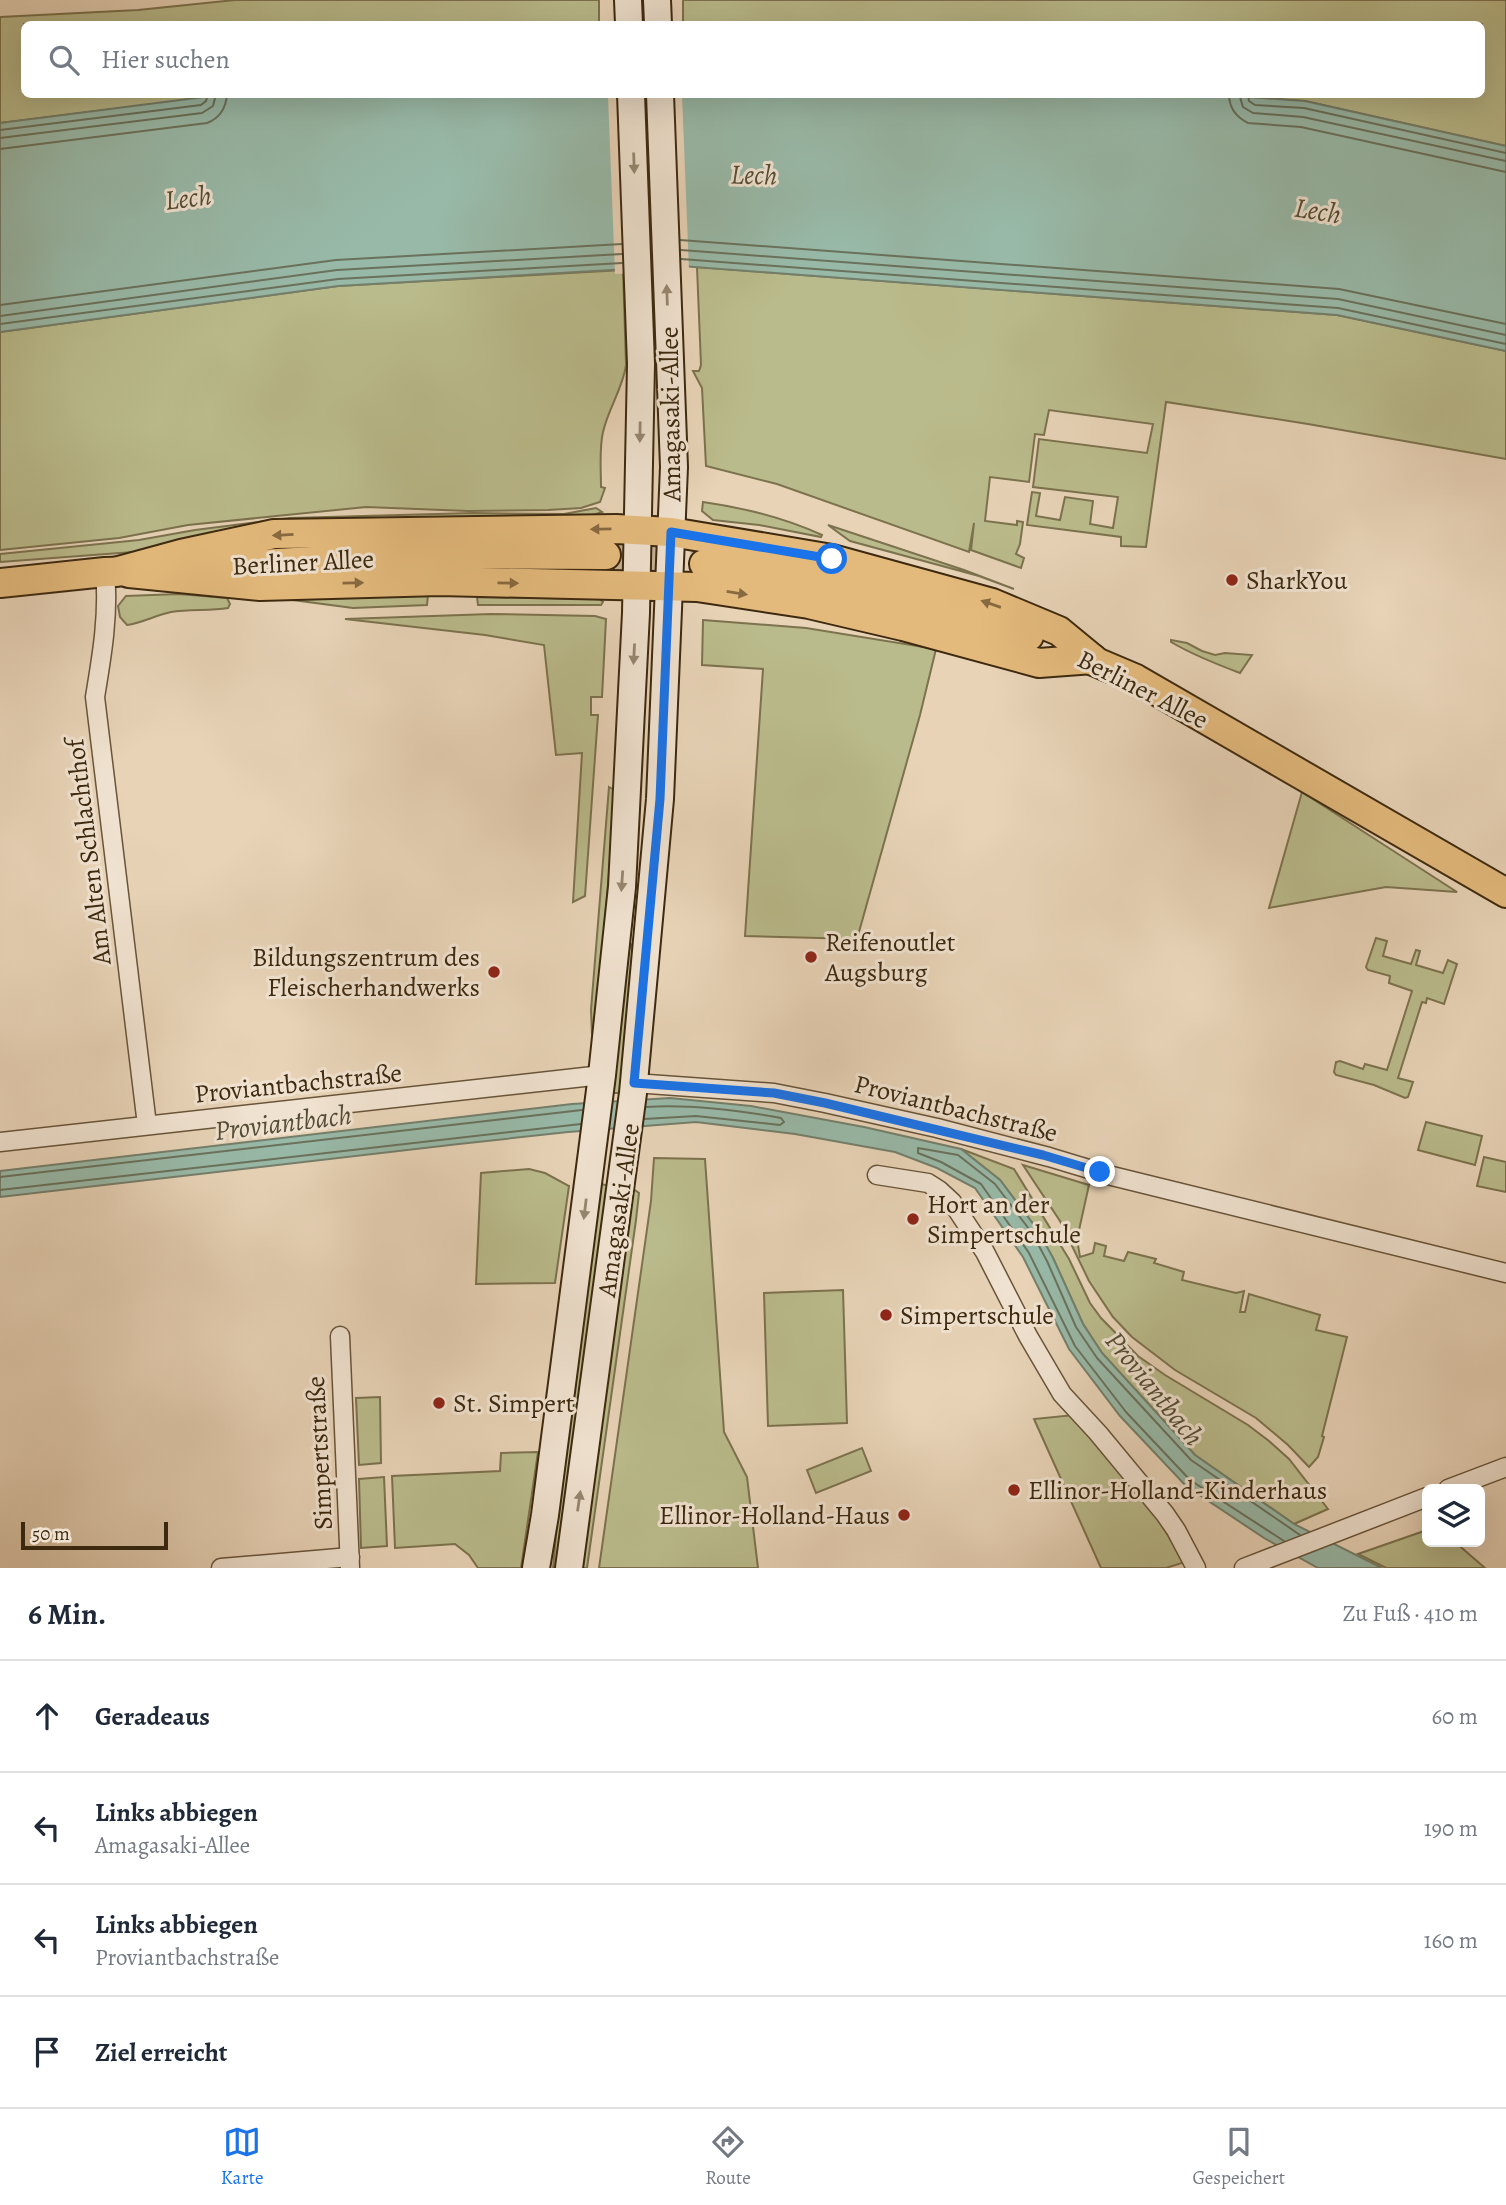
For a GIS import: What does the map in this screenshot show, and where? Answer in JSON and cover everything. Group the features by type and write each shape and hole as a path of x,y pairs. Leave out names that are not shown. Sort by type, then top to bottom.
{"main road":[{"path":"628,0 629,21"},
{"path":"657,0 657,21"},
{"name":"Amagasaki-Allee","path":"536,1568 601,1085 622,887 639,529 641,364 631,98"},
{"name":"Amagasaki-Allee","path":"569,1568 634,1088 660,799 674,467 660,98"},
{"path":"110,572 274,534 639,529 832,559 992,603 1059,631 1093,659"},
{"name":"Berliner Allee","path":"0,583 110,572 438,554 606,555"},
{"name":"Berliner Allee","path":"704,564 839,587 1010,630 1093,659 1136,679 1506,893"},
{"path":"110,572 260,586 440,581 697,587 809,604 1039,663 1093,659"}],"street":[{"name":"Am Alten Schlachthof","path":"110,572 95,697 147,1125"},
{"name":"Proviantbachstraße","path":"0,1142 147,1125 601,1085"},
{"name":"Proviantbachstraße","path":"634,1088 774,1093 825,1103 937,1128 1125,1179 1506,1273"},
{"path":"877,1175 928,1183 939,1190 957,1209 985,1252 1028,1336 1062,1394 1165,1514 1196,1568"},
{"name":"Simpertstraße","path":"340,1336 350,1562"},
{"path":"1461,1484 1506,1467"},
{"path":"1244,1568 1422,1499"},
{"path":"221,1568 350,1562"}],"shaded area":[{"path":"235,0 599,0 599,21 21,21 21,98 203,98 0,123 0,17 138,10"},
{"path":"683,0 1506,0 1506,146 1305,101 1256,98 1485,98 1485,21 683,21"},
{"path":"697,267 1337,315 1506,351 1506,459 1166,402 1146,547 1121,546 1121,537 1027,525 1032,492 1040,493 1036,516 1060,520 1065,497 1093,501 1090,524 1113,528 1118,497 1033,487 1039,439 1147,453 1153,424 1049,410 1044,435 1035,434 1029,482 990,477 985,521 1017,525 1017,521 1023,522 1016,554 1024,558 1021,568 971,550 974,523 969,552 777,484 706,466 702,388 693,371 699,371 701,365"},
{"path":"623,270 626,365 603,432 601,487 605,488 600,502 581,508 548,510 468,511 366,507 188,525 119,538 0,550 0,332 338,286"},
{"path":"703,502 764,514 822,535 821,537 759,525 713,520 702,511"},
{"path":"596,508 602,512 584,518 0,562 0,554 139,540 290,518 473,513 564,514"},
{"path":"828,525 964,570 1014,589 979,576 850,541"},
{"path":"179,594 227,598 230,604 228,608 171,612 127,625 120,617 118,606 126,596"},
{"path":"428,594 427,605 353,608 293,600 293,595"},
{"path":"477,597 600,599 603,602 601,605 478,605"},
{"path":"491,614 595,616 606,619 602,697 591,697 591,715 598,715 585,896 573,902 582,753 556,755 544,645 485,635 345,619"},
{"path":"703,620 806,628 936,649 857,939 745,936 763,669 702,665"},
{"path":"1171,640 1187,643 1215,655 1252,655 1240,673 1196,655"},
{"path":"609,787 616,791 595,1035 592,1034 591,1010"},
{"path":"1302,792 1457,892 1386,887 1269,908"},
{"path":"636,937 622,1093 610,1093 623,961"},
{"path":"1376,938 1387,941 1383,956 1411,964 1416,950 1420,951 1416,965 1443,973 1448,960 1457,964 1444,1004 1427,998 1426,1003 1422,1002 1398,1078 1413,1082 1408,1097 1405,1098 1374,1085 1336,1075 1334,1072 1336,1062 1340,1061 1363,1069 1365,1064 1387,1070 1412,991 1389,983 1390,976 1368,970 1366,967"},
{"path":"1426,1122 1482,1136 1475,1165 1418,1150"},
{"path":"961,1149 1014,1169 1069,1259 1090,1303 1138,1356 1269,1441 1289,1459 1328,1509 1294,1524 1195,1455 1102,1353 1083,1324 1037,1229 1000,1180"},
{"path":"1484,1157 1506,1162 1506,1192 1477,1186"},
{"path":"654,1158 705,1159 724,1432 747,1477 758,1568 599,1568 651,1201"},
{"path":"1023,1165 1089,1185 1077,1239 1080,1257 1093,1253 1095,1243 1106,1246 1104,1256 1124,1261 1128,1252 1156,1259 1154,1263 1184,1272 1182,1280 1236,1293 1244,1291 1240,1312 1245,1312 1249,1294 1320,1315 1316,1330 1347,1337 1322,1436 1324,1437 1318,1457 1309,1467 1256,1418 1175,1370 1132,1337 1113,1317 1089,1281 1060,1221"},
{"path":"529,1169 545,1173 569,1186 555,1283 476,1284 481,1173"},
{"path":"600,1184 612,1186 559,1568 553,1568 561,1480"},
{"path":"632,1188 639,1193 636,1220 587,1568 579,1568"},
{"path":"843,1290 847,1423 768,1426 764,1293"},
{"path":"380,1397 381,1463 359,1465 356,1398"},
{"path":"1074,1415 1148,1503 1185,1562 1166,1568 1101,1568 1034,1419"},
{"path":"862,1448 871,1471 816,1493 807,1470"},
{"path":"538,1452 521,1568 478,1568 469,1555 455,1544 395,1548 392,1476 500,1471 501,1453"},
{"path":"384,1477 387,1546 361,1548 359,1479"},
{"path":"1422,1532 1422,1547 1461,1547 1485,1568 1386,1568 1358,1554"}],"water":[{"name":"Lech","path":"196,98 1263,98 1305,101 1506,146 1506,351 1337,315 681,266 338,286 0,332 0,123"},
{"path":"670,1098 751,1106 961,1149 1000,1180 1037,1229 1083,1324 1102,1353 1195,1455 1294,1524 1382,1568 1318,1568 1264,1538 1186,1486 1120,1416 1069,1349 1023,1257 975,1188 937,1168 895,1152 795,1134 696,1122 568,1132 0,1197 0,1171 572,1104"}],"pier":[{"path":"608,98 682,98 689,270 615,274"}],"tunnel":[{"path":"606,555 704,564"}],"place":[{"name":"SharkYou","path":"1232,580"},
{"name":"Reifenoutlet Augsburg","path":"811,957"},
{"name":"Bildungszentrum des Fleischerhandwerks","path":"494,972"},
{"name":"Hort an der Simpertschule","path":"913,1219"},
{"name":"Simpertschule","path":"886,1315"},
{"name":"St. Simpert","path":"439,1403"},
{"name":"Ellinor-Holland-Kinderhaus","path":"1014,1490"},
{"name":"Ellinor-Holland-Haus","path":"904,1515"}],"route":[{"path":"832,559 671,532 660,799 634,1083 774,1093 937,1128 1100,1172"}],"water label":[{"name":"Proviantbach","path":"283,1122"},
{"name":"Proviantbach","path":"1155,1388"}]}
